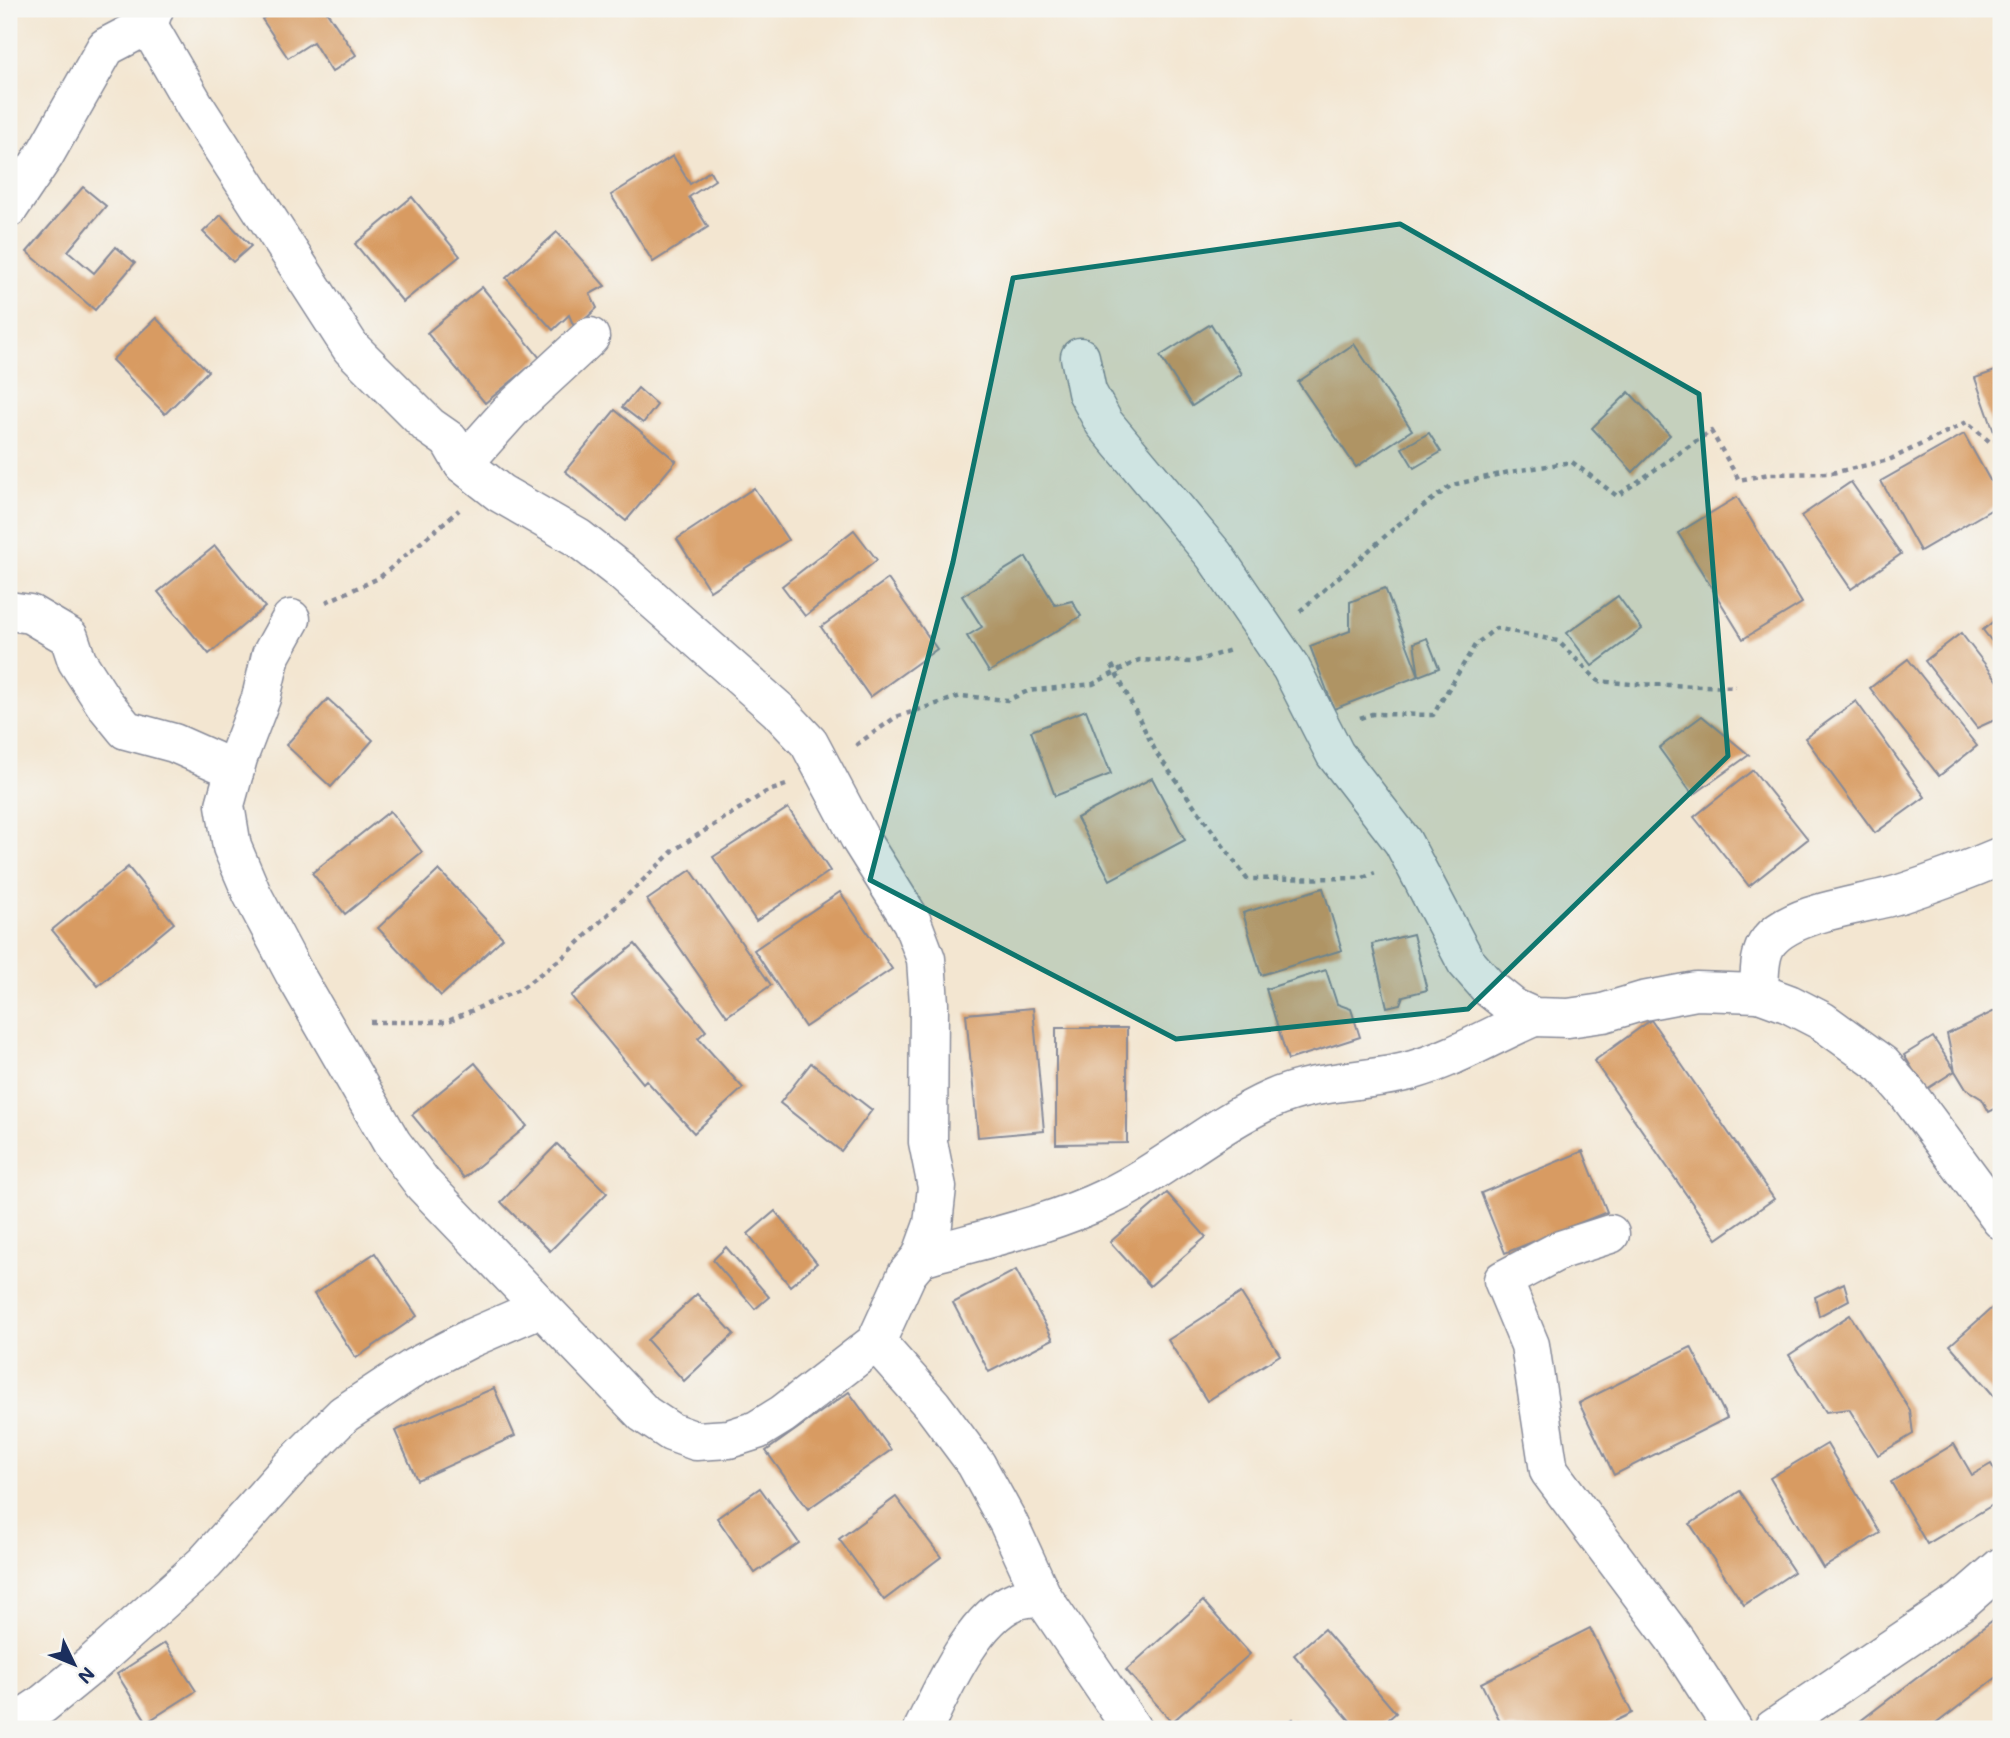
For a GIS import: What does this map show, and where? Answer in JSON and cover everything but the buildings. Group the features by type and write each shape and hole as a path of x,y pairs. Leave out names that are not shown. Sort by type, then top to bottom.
{"street":[{"path":"9,208 44,156 106,47 151,17 195,106 351,348 421,419 449,440 476,474 578,538 623,573 778,710 809,743 860,839 912,922 926,959 929,1004 928,1142 937,1187 933,1224 921,1257 907,1274 876,1342 783,1414 757,1430 729,1439 696,1441 671,1432 644,1414 423,1184 392,1143 300,984 252,894 232,847 225,805 261,698 271,655 290,619"},
{"path":"476,474 512,409 590,337"},
{"path":"1080,357 1087,392 1104,423 1214,555 1268,634 1291,668 1335,754 1403,842 1466,962 1489,988 1514,1007 1534,1017 1568,1018 1602,1013 1643,1001 1696,991 1759,993 1789,1004 1822,1021 1883,1065 1907,1093 2001,1220"},
{"path":"9,611 30,614 69,637 77,661 104,703 126,730 174,743 235,770"},
{"path":"1759,993 1763,951 1770,940 1783,930 1829,911 1897,895 2001,856"},
{"path":"921,1257 1046,1220 1107,1198 1166,1165 1215,1130 1274,1098 1320,1086 1412,1070 1455,1054 1534,1017"},
{"path":"1609,1234 1560,1250 1503,1280 1530,1345 1549,1471 1676,1641 1733,1729"},
{"path":"9,1727 91,1665 205,1563 289,1469 344,1414 415,1367 471,1338 540,1308"},
{"path":"876,1342 932,1405 976,1464 1008,1522 1042,1596 1132,1729"},
{"path":"1773,1729 1962,1601 2001,1567"},
{"path":"923,1729 944,1687 981,1628 999,1610 1015,1601 1042,1596"}],"path":[{"path":"1268,634 1313,601 1399,524 1452,485 1572,462 1618,496 1711,431 1739,480 1769,474 1832,472 1889,460 1967,422 1990,442 2001,439"},
{"path":"290,619 379,578 439,529 476,474"},
{"path":"1311,707 1349,721 1372,714 1433,715 1475,645 1496,628 1559,641 1598,681 1736,687"},
{"path":"366,1021 446,1022 519,990 568,954 674,850 766,792 823,772 867,735 896,717 961,696 1008,699 1028,691 1093,684 1139,660 1192,662 1241,647 1291,668"},
{"path":"1112,665 1157,754 1247,879 1363,878 1411,857"}],"highlighted area":[{"path":"1400,224 1699,394 1728,756 1468,1009 1176,1039 870,880 953,562 1013,278"}]}
